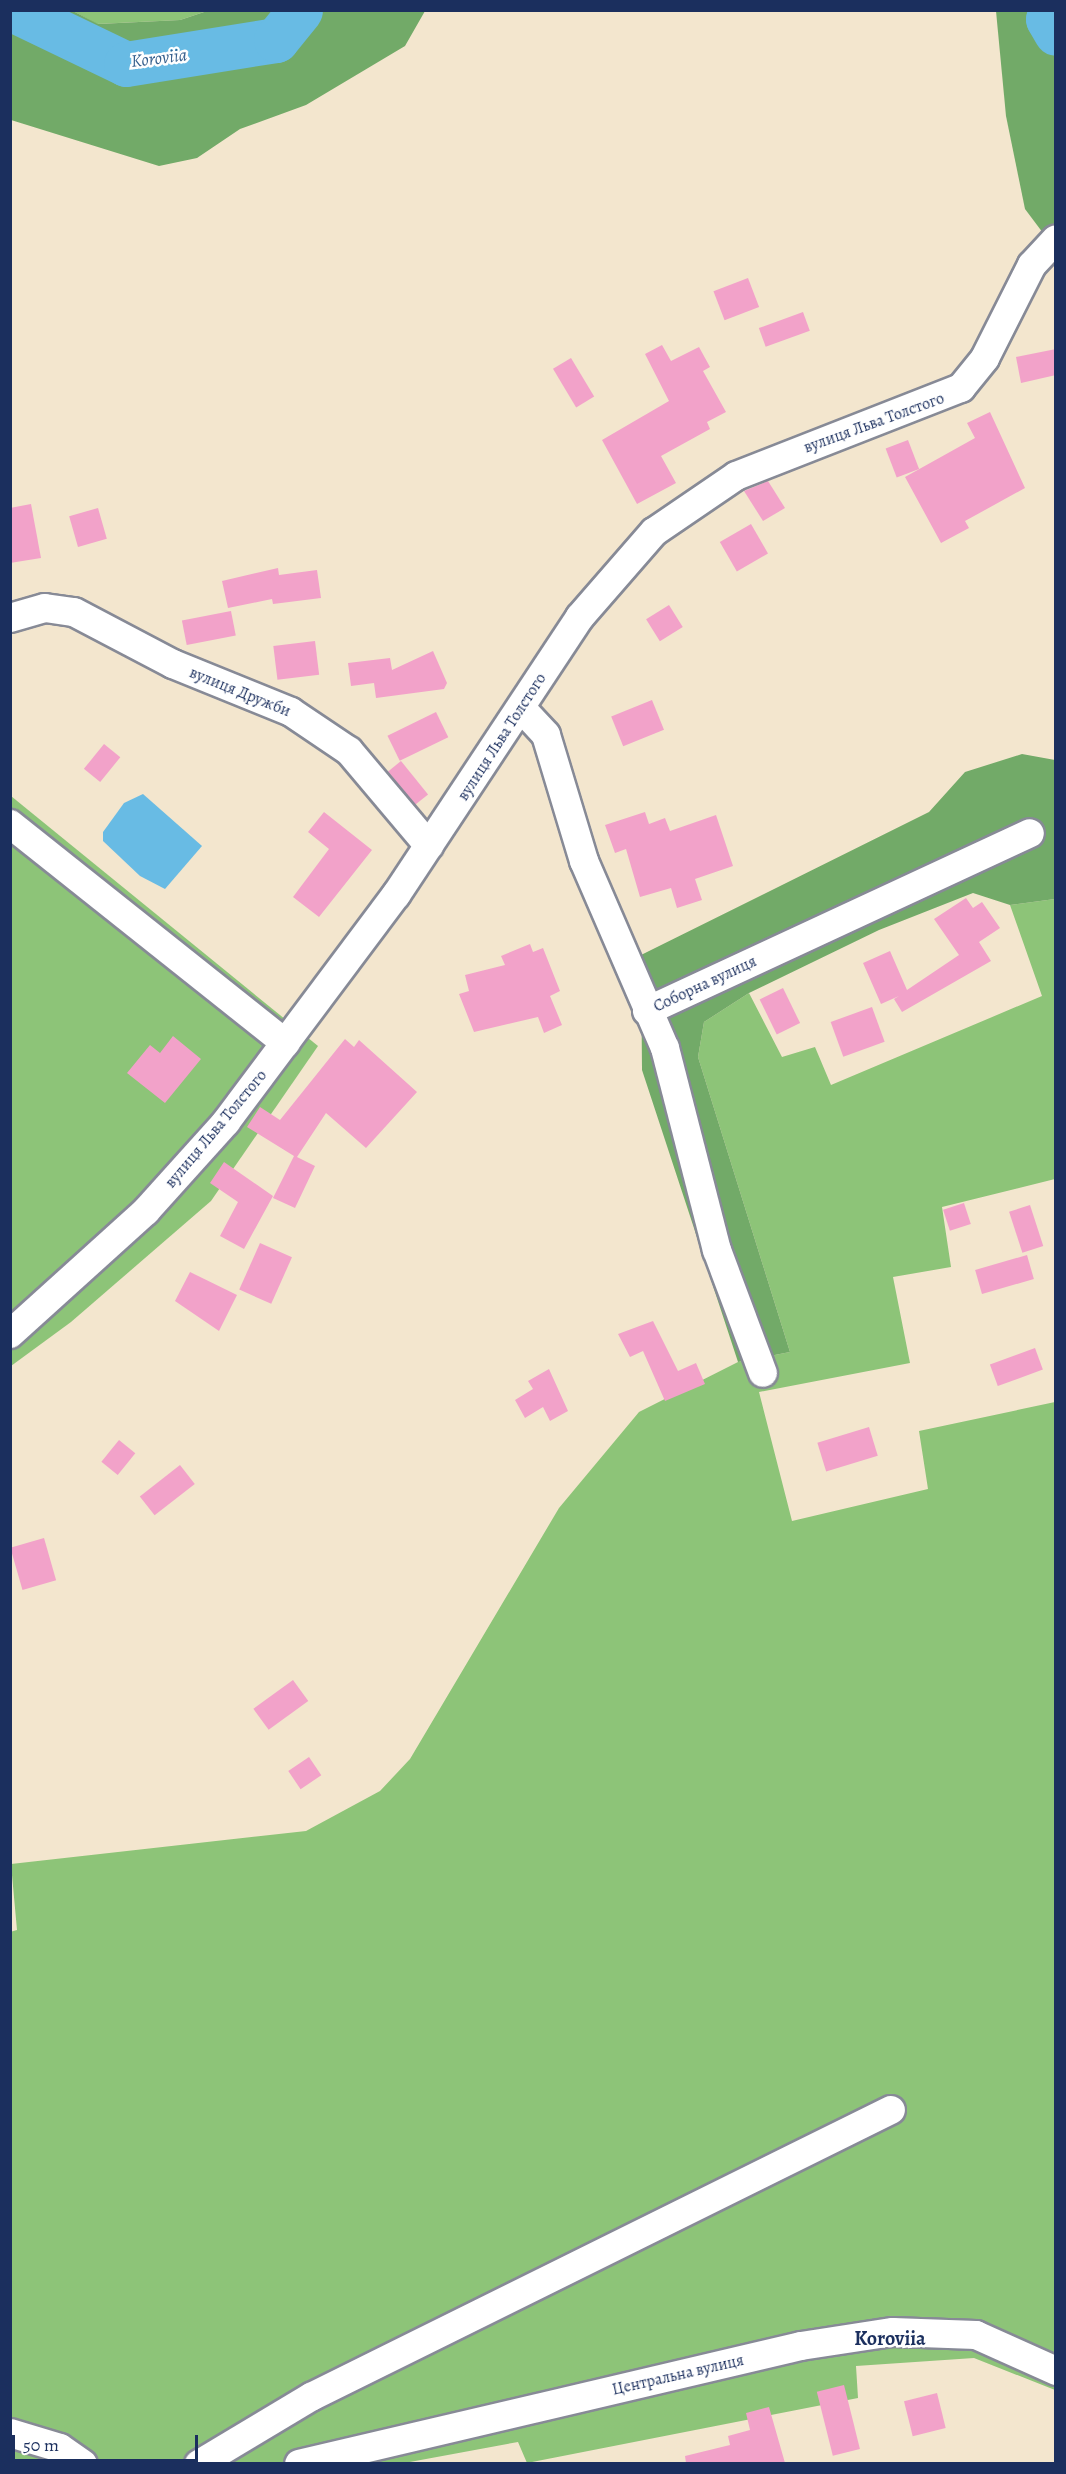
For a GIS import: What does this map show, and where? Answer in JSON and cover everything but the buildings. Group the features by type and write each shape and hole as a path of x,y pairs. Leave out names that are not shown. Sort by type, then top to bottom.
{"street":[{"name":"вулиця Льва Толстого","path":"10,1334 173,1183 285,1043 429,846 596,596 654,532 687,505 766,463 961,388 982,364 1032,265 1056,239"},
{"name":"вулиця Дружби","path":"10,618 45,608 75,612 172,664 291,711 349,751 429,846"},
{"name":"Соборна вулиця","path":"522,709 546,735 584,861 647,1011 1030,833"},
{"path":"10,824 285,1043"},
{"path":"647,1011 664,1048 717,1251 763,1373"},
{"path":"199,2463 310,2397 891,2110"},
{"name":"Центральна вулиця","path":"299,2463 801,2346 893,2331 976,2335 1056,2371"},
{"path":"10,2433 60,2448 83,2463"}],"green space":[{"path":"11,11 73,11 98,24 180,20 207,11 425,11 405,46 306,105 240,129 197,158 159,166 11,120"},
{"path":"73,11 207,11 180,20 97,24"},
{"path":"996,11 1055,11 1055,249 1025,209 1006,116"},
{"path":"1022,754 1055,760 1055,899 1010,905 973,893 879,930 749,993 704,1022 698,1057 790,1352 738,1362 642,1070 641,955 929,812 965,772"},
{"path":"11,796 318,1046 211,1201 71,1322 11,1366"},
{"path":"1055,899 1055,1179 942,1207 951,1267 893,1277 910,1363 759,1392 792,1521 928,1489 919,1431 1055,1402 1055,2390 974,2358 856,2366 858,2398 527,2463 518,2442 399,2464 11,2463 10,1932 17,1930 11,1864 306,1831 380,1791 410,1759 559,1508 639,1412 738,1362 790,1352 698,1057 704,1022 749,993 782,1057 815,1047 831,1085 1042,996 1010,905"}],"water":[{"path":"143,794 202,846 165,889 140,876 103,841 103,832 124,803"}],"waterway":[{"name":"Koroviia","path":"14,10 126,64 276,40 300,10"},
{"name":"Koroviia","path":"1053,10 1048,19 1056,33"}],"district":[{"name":"Koroviia","path":"890,2338"}]}
